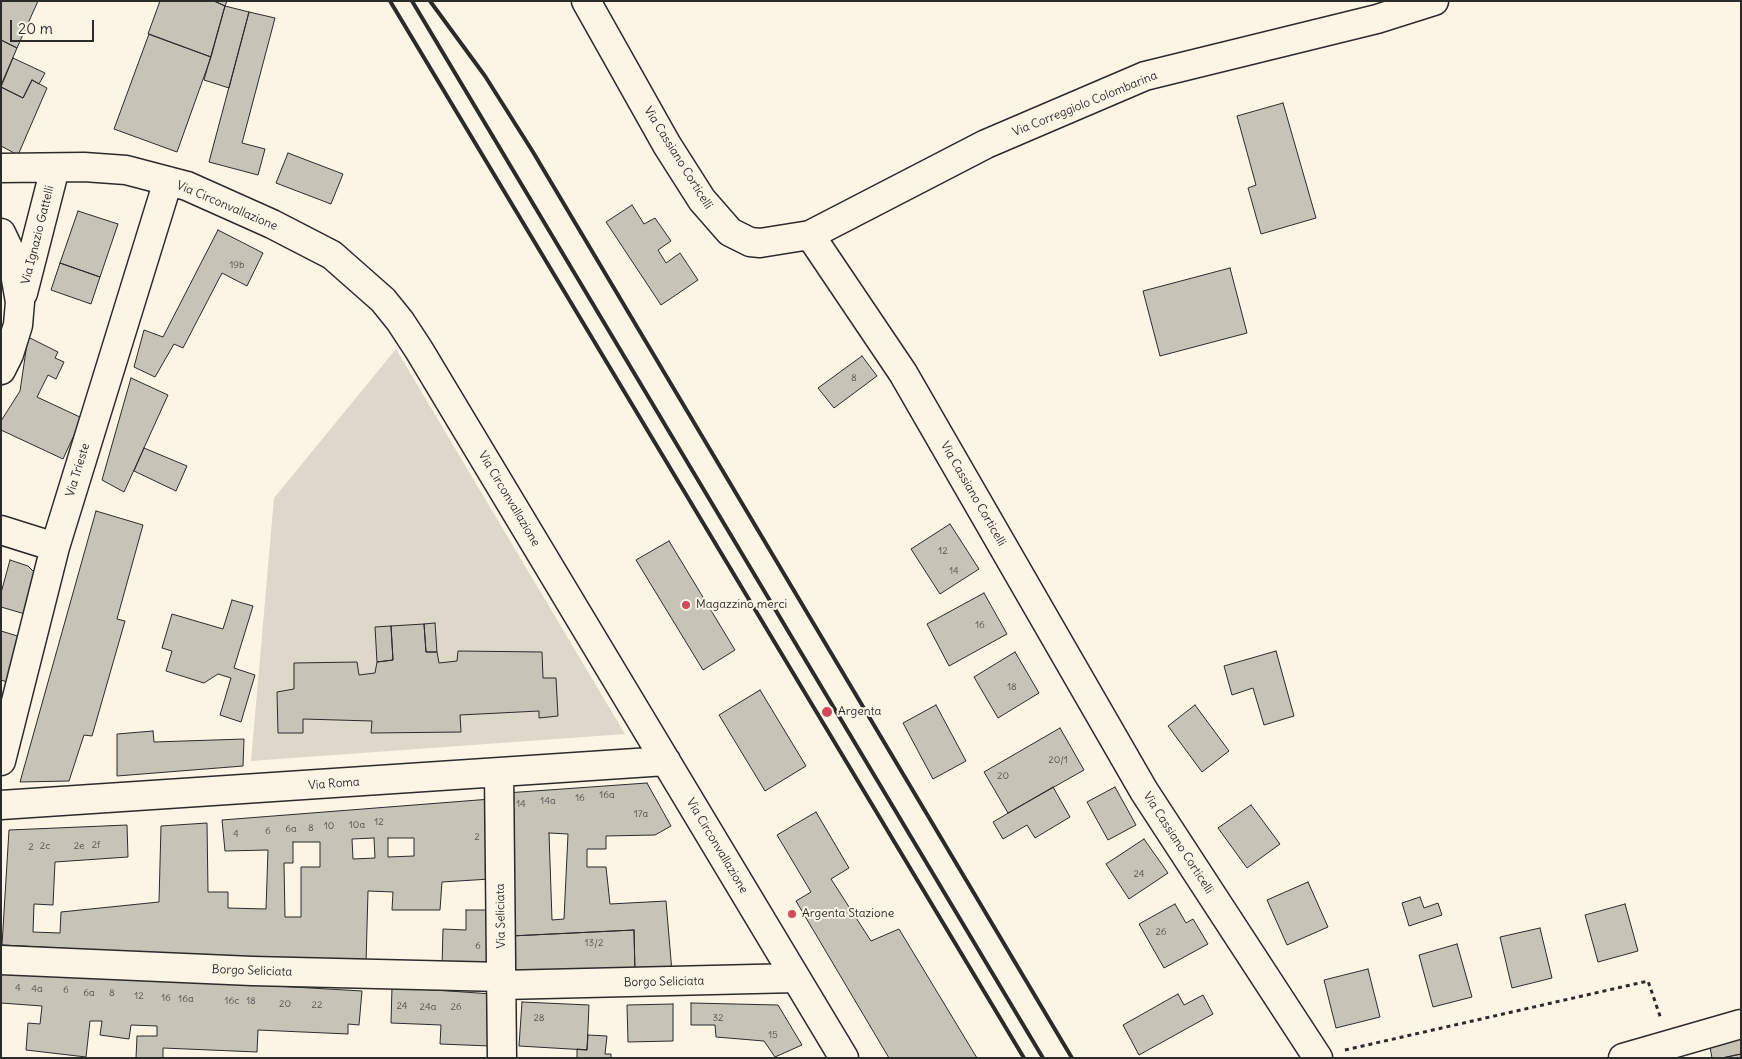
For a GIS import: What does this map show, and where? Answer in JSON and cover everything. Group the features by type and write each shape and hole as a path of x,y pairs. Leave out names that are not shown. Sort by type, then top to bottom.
{"street":[{"name":"Via Cassiano Corticelli","path":"586,1 667,145 702,200 720,223 730,232 750,242 779,241 810,235 903,373 1144,791 1318,1057"},
{"name":"Via Correggiolo Colombarina","path":"810,235 986,144 1145,76 1377,19 1434,1"},
{"name":"Via Circonvallazione","path":"1,168 126,170 186,186 272,224 332,255 383,300 419,350 844,1058"},
{"name":"Via Ignazio Gattelli","path":"1,370 9,354 18,325 20,302 55,168"},
{"name":"Via Trieste","path":"1,761 54,547 168,181"},
{"name":"Via Ignazio Gattelli","path":"1,233 12,256 20,302"},
{"path":"1,530 54,547"},
{"name":"Via Roma","path":"1,805 666,761"},
{"name":"Via Seliciata","path":"499,773 502,1058"},
{"name":"Borgo Seliciata","path":"1,960 502,981 796,978"},
{"path":"1623,1058 1741,1024"}],"path":[{"path":"1318,1057 1648,980 1670,1044"}],"shaded area":[{"path":"396,349 625,734 251,761 274,498"}],"building":[{"path":"1,1 38,1 17,48 1,40"},
{"path":"160,1 214,1 225,6 211,57 148,34"},
{"path":"214,1 227,1 225,6"},
{"path":"225,6 249,12 229,88 204,80"},
{"path":"249,12 275,18 242,143 265,149 258,175 209,162"},
{"path":"149,34 211,57 177,152 114,129"},
{"path":"1,40 17,48 1,85"},
{"path":"13,58 45,73 39,84 32,80 23,98 1,87"},
{"path":"32,80 47,88 18,155 1,146 1,87 23,98"},
{"path":"1283,103 1316,218 1261,234 1248,188 1256,185 1237,116"},
{"path":"288,153 343,174 331,204 276,183"},
{"path":"632,205 644,224 655,218 671,241 658,250 666,263 680,253 698,280 661,305 606,222"},
{"path":"78,211 118,224 100,277 60,263"},
{"path":"218,230 263,253 247,286 222,273 183,348 174,344 155,377 134,367 144,330 163,337"},
{"path":"60,263 100,277 91,304 51,290"},
{"path":"1230,268 1247,333 1160,356 1143,291"},
{"path":"28,337 58,352 55,358 64,362 56,379 48,375 37,397 82,418 63,459 1,430 1,421 20,391"},
{"path":"862,356 877,376 834,408 818,388"},
{"path":"131,378 168,395 124,492 102,480"},
{"path":"144,448 187,466 176,491 134,471"},
{"path":"96,511 143,525 117,619 125,621 92,736 84,735 69,781 20,782"},
{"path":"950,524 979,569 940,594 911,549"},
{"name":"Magazzino merci","path":"669,541 735,650 703,670 636,560"},
{"path":"10,560 28,566 36,574 25,614 1,607 1,593"},
{"path":"984,593 1007,634 949,666 927,624"},
{"path":"232,600 253,606 234,668 255,675 241,722 220,715 231,678 218,674 204,683 166,671 172,651 162,648 172,614 223,629"},
{"path":"435,623 437,652 426,652 424,624"},
{"path":"424,624 426,652 437,652 439,663 457,661 458,651 542,652 543,678 556,678 558,716 539,718 539,711 460,715 461,732 371,733 372,721 303,719 303,733 278,733 277,692 294,689 294,663 357,662 359,675 375,673 377,662 393,660 391,626"},
{"path":"391,626 393,660 377,662 375,627"},
{"path":"1,631 24,638 10,683 1,680"},
{"path":"1276,651 1294,716 1264,725 1253,688 1232,695 1224,666"},
{"path":"1015,652 1039,693 998,718 974,677"},
{"path":"760,690 806,766 765,791 719,715"},
{"path":"936,705 966,761 933,779 903,723"},
{"path":"1195,705 1229,751 1202,772 1168,726"},
{"path":"1060,728 1084,770 1008,813 984,772"},
{"path":"153,731 154,742 244,739 243,766 117,776 117,734"},
{"path":"647,783 671,826 655,835 606,836 606,849 587,849 587,867 606,867 610,904 666,901 672,972 635,974 634,930 511,936 506,793","holes":["549,833 568,834 564,919 552,920"]},
{"path":"1053,787 1070,817 1035,838 1027,825 1003,839 993,822"},
{"path":"1115,787 1136,825 1108,840 1087,802"},
{"path":"491,799 490,879 442,882 440,910 392,910 393,892 368,891 366,964 2,945 9,830 127,825 128,857 55,862 53,905 34,904 33,932 60,933 61,912 159,902 161,826 207,823 208,892 228,892 228,908 266,909 268,850 225,851 222,820","holes":["374,838 375,858 353,859 352,839","388,838 414,838 414,856 388,857","293,842 320,842 320,867 301,867 301,917 285,917 284,863 293,863"]},
{"path":"1251,805 1280,844 1247,868 1218,828"},
{"path":"816,812 849,868 831,879 871,941 899,929 977,1058 889,1058 796,901 811,892 777,835"},
{"path":"1144,839 1168,873 1129,899 1106,864"},
{"path":"1308,882 1328,927 1287,945 1267,900"},
{"path":"1420,897 1424,908 1438,903 1442,915 1409,926 1402,903"},
{"path":"1175,904 1186,923 1193,919 1208,944 1164,968 1139,924"},
{"path":"1625,904 1638,951 1598,962 1585,915"},
{"path":"466,910 492,910 492,968 442,967 443,929 466,930"},
{"path":"1540,928 1552,978 1512,988 1500,937"},
{"path":"634,930 635,974 513,972 511,936"},
{"path":"1457,944 1472,997 1433,1007 1419,955"},
{"path":"1368,969 1380,1017 1336,1028 1324,980"},
{"path":"1,970 362,991 359,1025 348,1024 348,1034 258,1030 257,1052 163,1048 163,1058 136,1058 137,1036 157,1036 157,1026 131,1025 129,1039 100,1035 102,1021 90,1021 86,1057 26,1050 28,1023 40,1024 42,1006 1,1003"},
{"path":"392,987 492,994 490,1046 440,1044 441,1025 391,1023"},
{"path":"1178,994 1184,1005 1203,995 1213,1014 1139,1055 1123,1025"},
{"path":"522,1002 589,1005 587,1050 519,1046"},
{"path":"691,1003 778,1005 802,1045 775,1057 764,1041 716,1037 715,1025 691,1025"},
{"path":"673,1004 673,1041 628,1042 627,1005"},
{"path":"1741,1034 1741,1054 1712,1058 1709,1041"},
{"path":"588,1035 607,1036 605,1054 611,1054 611,1058 577,1058 577,1049 587,1050"},
{"path":"1741,1054 1741,1058 1722,1058"}],"railway":[{"path":"390,1 1024,1058"},
{"path":"412,1 1043,1058"},
{"path":"430,1 485,76 533,152 1072,1058"}],"place":[{"name":"Magazzino merci","path":"686,605"},
{"name":"Argenta","path":"827,712"},
{"name":"Argenta Stazione","path":"792,914"}]}
